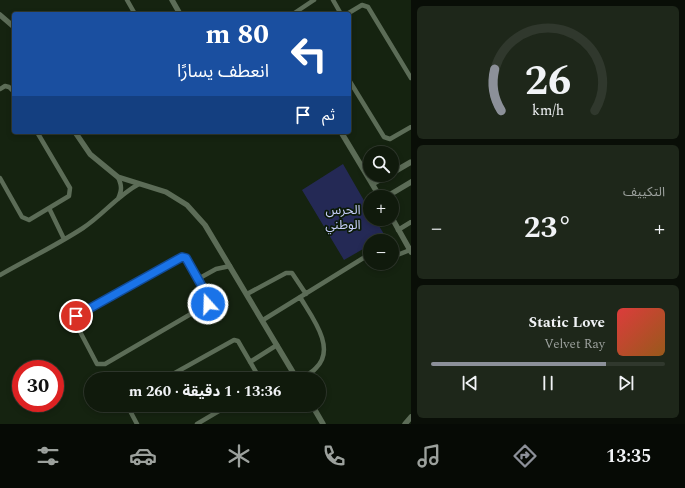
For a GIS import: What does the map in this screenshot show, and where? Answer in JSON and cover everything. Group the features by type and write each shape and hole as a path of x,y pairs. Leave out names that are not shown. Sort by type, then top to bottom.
{"street":[{"path":"127,0 134,12"},
{"path":"172,0 178,12"},
{"path":"296,12 314,0"},
{"path":"334,0 340,12"},
{"path":"350,12 362,5 368,7 411,78"},
{"path":"0,15 12,25"},
{"path":"351,83 384,137 390,139 411,127"},
{"path":"0,89 5,86 12,90"},
{"path":"0,178 25,219 29,220 69,196 71,191 38,134"},
{"path":"76,134 90,154 118,177 122,184 122,189 116,202"},
{"path":"342,134 376,190"},
{"path":"399,169 411,162"},
{"path":"118,177 166,192 187,205 205,225 248,294 293,372"},
{"path":"372,184 376,182"},
{"path":"398,190 411,182"},
{"path":"0,275 83,228 116,202 127,190 139,184"},
{"path":"49,208 64,239"},
{"path":"398,230 411,222"},
{"path":"396,226 411,251 399,255"},
{"path":"179,258 186,258 198,279 208,297 208,304 106,364 97,364 76,324 76,316 179,258"},
{"path":"263,320 363,258"},
{"path":"198,279 216,268 230,266"},
{"path":"248,294 286,273 292,273 306,294"},
{"path":"300,297 324,338 324,349 320,363 316,369 311,372"},
{"path":"177,372 234,340 238,341 256,372"},
{"path":"250,362 277,345"},
{"path":"131,412 137,424"},
{"path":"197,424 217,412"},
{"path":"316,412 323,424"},
{"path":"405,424 411,417"}],"shaded area":[{"path":"343,164 363,199 363,226 379,226 384,234 363,234 363,249 344,260 302,190"}],"district":[{"name":"الحرس الوطني","path":"343,218"}],"route":[{"path":"76,316 182,257 186,258 208,297 208,304"}]}
